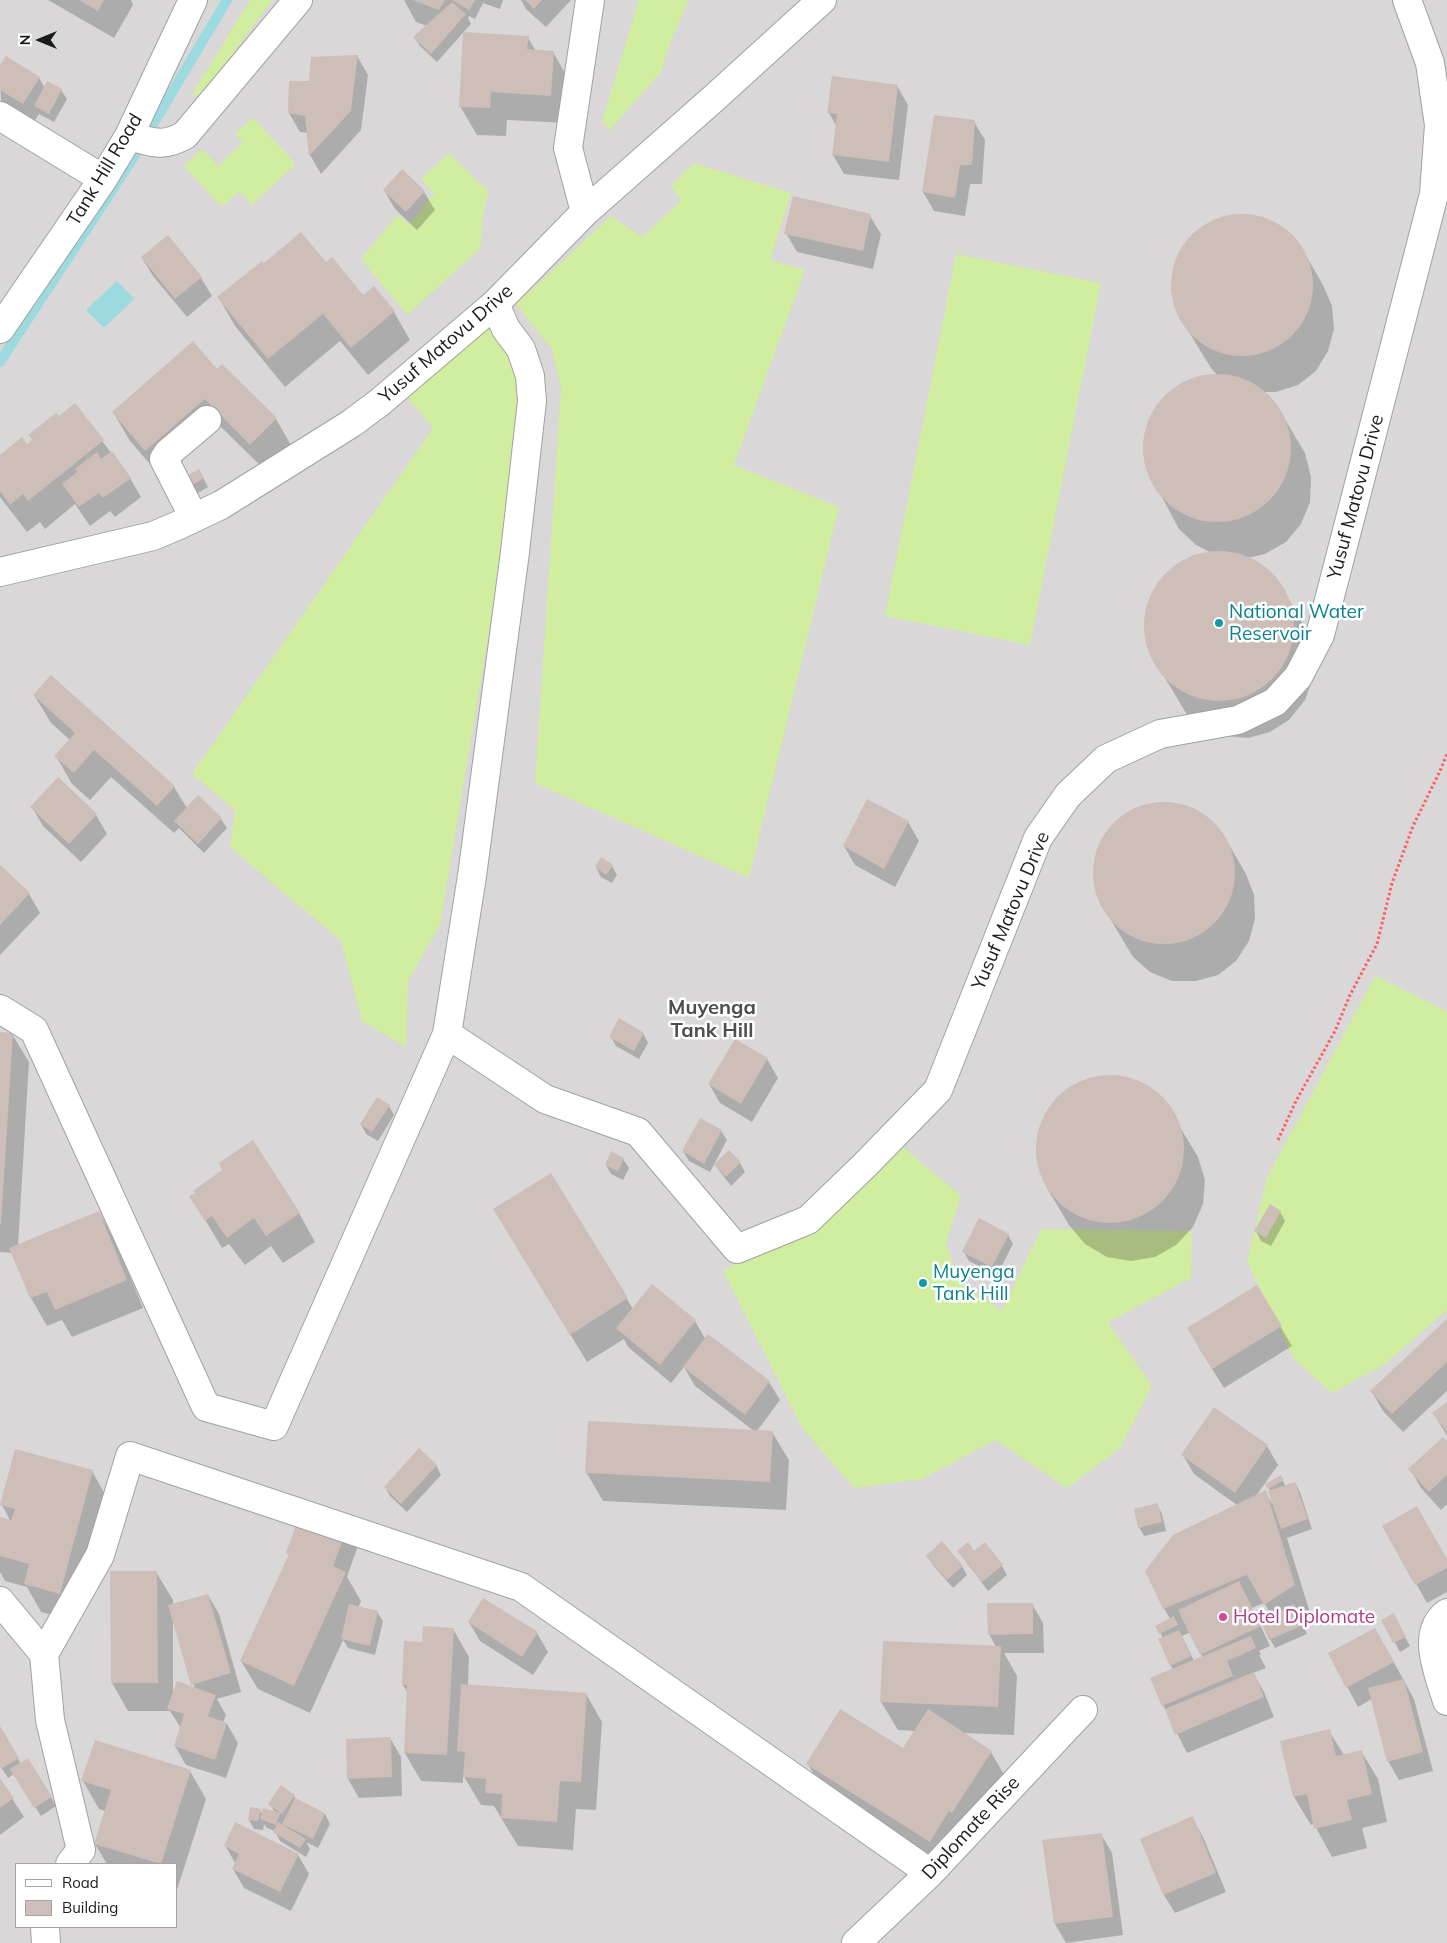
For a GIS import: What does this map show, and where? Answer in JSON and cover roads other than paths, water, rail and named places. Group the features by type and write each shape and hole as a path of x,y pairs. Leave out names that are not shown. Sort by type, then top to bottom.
{"street":[{"name":"Tank Hill Road","path":"0,330 103,180 129,136 193,0"},
{"path":"129,136 165,143 172,142 185,135 298,0"},
{"path":"585,212 568,148 590,0"},
{"name":"Yusuf Matovu Drive","path":"0,572 153,536 237,496 352,423 380,402 495,304 585,212 822,0"},
{"name":"Yusuf Matovu Drive","path":"447,1034 545,1099 638,1132 737,1249 808,1220 865,1166 938,1090 1038,838 1068,795 1106,759 1160,734 1238,720 1275,702 1298,677 1320,635 1434,194 1439,125 1437,108 1430,63 1407,0"},
{"path":"0,116 103,180"},
{"path":"0,1008 34,1030 206,1407 274,1426 447,1034 473,866 515,552 532,401 530,376 521,348 506,329 495,304"},
{"path":"194,518 164,459 168,453 207,420"},
{"path":"44,1654 100,1555 130,1456 521,1587 930,1873"},
{"path":"0,1601 44,1654 50,1720 81,1850 71,1863"},
{"path":"1447,1613 1439,1618 1432,1633 1434,1651 1447,1701"},
{"name":"Diplomate Rise","path":"856,1943 930,1873 1083,1710"},
{"path":"45,1928 46,1943"}],"water":[{"path":"117,281 134,299 104,328 86,310"}],"waterway":[{"path":"149,131 227,0"},
{"path":"0,362 137,152"}],"place":[{"name":"National Water Reservoir","path":"1219,623"},
{"name":"Muyenga Tank Hill","path":"923,1283"},
{"name":"Hotel Diplomate","path":"1223,1617"}],"district":[{"name":"Muyenga Tank Hill","path":"712,1020"}]}
